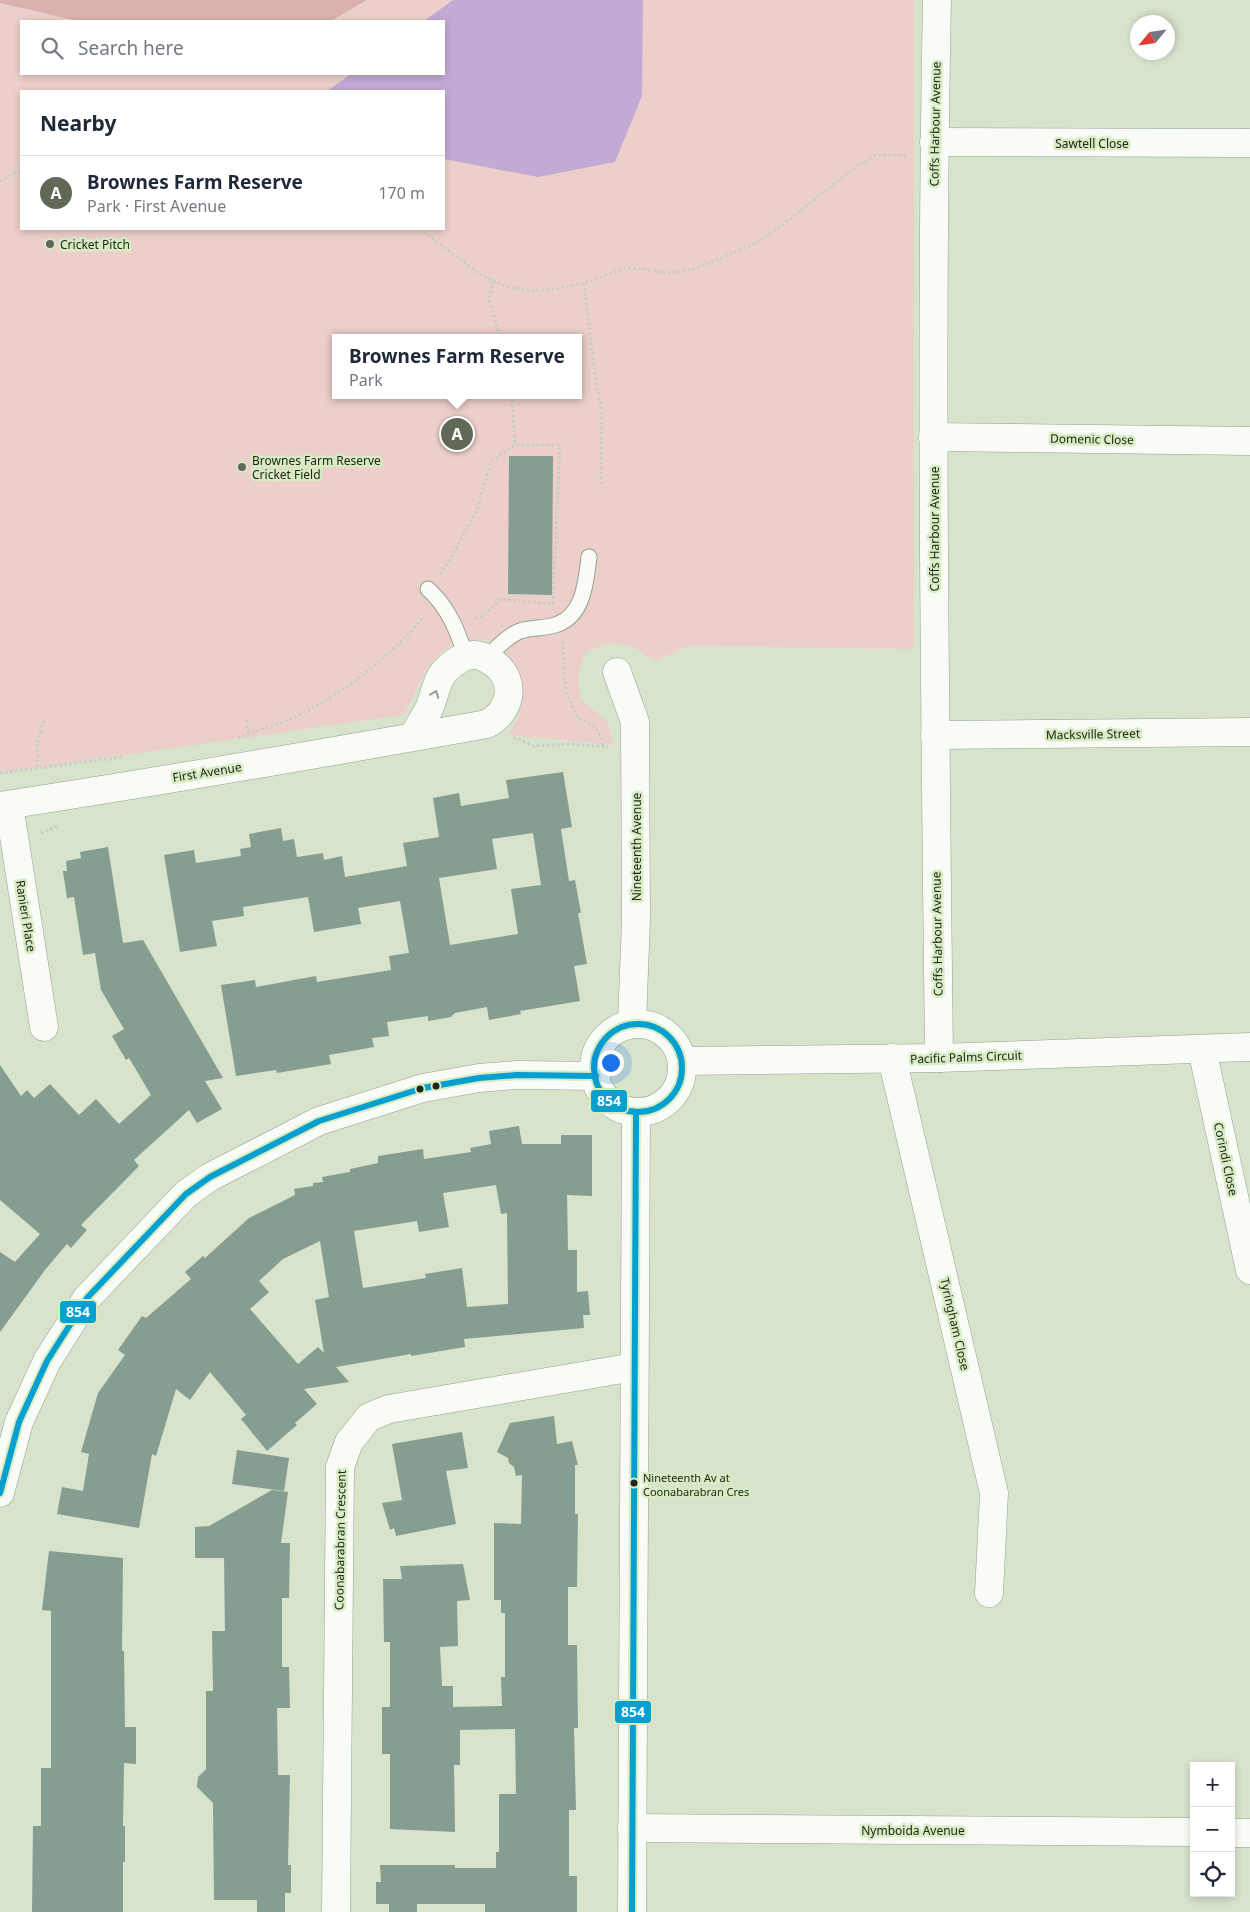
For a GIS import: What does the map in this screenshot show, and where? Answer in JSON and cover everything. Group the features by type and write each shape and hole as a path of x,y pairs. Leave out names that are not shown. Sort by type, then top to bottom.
{"street":[{"name":"Coffs Harbour Avenue","path":"937,0 923,148 933,437 938,1058"},
{"name":"Sawtell Close","path":"923,148 1250,144"},
{"name":"Domenic Close","path":"933,437 1250,441"},
{"path":"413,737 429,708 442,673 456,661 476,658"},
{"name":"First Avenue","path":"4,806 487,724 495,720 504,707 509,694 508,681 500,669 476,658"},
{"name":"Nineteenth Avenue","path":"617,672 635,722 636,919 632,1024"},
{"name":"Macksville Street","path":"935,735 1250,732"},
{"name":"Ranieri Place","path":"4,806 44,1027"},
{"path":"632,1024 652,1026 662,1030 676,1044 682,1061 679,1087 672,1098 651,1111 636,1113 621,1109 610,1102 602,1093 596,1081 594,1062 604,1039 612,1032 632,1024"},
{"name":"Pacific Palms Circuit","path":"682,1061 938,1058 1250,1047"},
{"name":"Corindi Close","path":"1202,1049 1250,1270"},
{"name":"Tyringham Close","path":"892,1058 994,1493 989,1593"},
{"path":"0,1493 19,1422 47,1361 86,1298 186,1194 210,1177 319,1121 423,1088 479,1078 517,1075 596,1076"},
{"path":"632,1912 636,1113"},
{"name":"Coonabarabran Crescent","path":"336,1912 340,1467 349,1442 369,1418 389,1409 634,1367"},
{"name":"Nymboida Avenue","path":"632,1828 1190,1832"},
{"path":"1235,1833 1250,1833"}],"lane":[{"path":"434,594 476,658 519,632 559,624 568,616 579,605 589,557"}],"path":[{"path":"421,230 478,274 506,287 533,291 556,289 584,283 625,268 644,268 667,273 683,271 705,265 756,243 777,229 857,166 876,155 923,148"},
{"path":"0,181 20,171"},
{"path":"493,281 489,301 500,334"},
{"path":"584,283 596,383 602,413 601,484"},
{"path":"512,399 515,445"},
{"path":"235,739 286,721 344,688 371,669 404,640 434,594 450,559 476,512 491,462 515,445 560,445 553,604 500,599 483,616 457,628"},
{"path":"563,637 564,674 567,695 578,718 590,723 600,732 603,747"},
{"path":"38,767 37,742 45,719"},
{"path":"0,773 126,757"}],"shaded area":[{"path":"0,0 367,0 333,20 74,20 0,3"},
{"path":"368,0 914,0 914,649 688,646 655,661 634,647 608,643 585,653 578,678 581,700 607,721 614,745 508,735 520,714 523,686 512,661 485,639 453,642 427,667 404,715 0,773 0,3 74,20 20,20 20,75 445,75 445,20 333,20"},
{"path":"453,0 643,0 642,96 615,162 538,177 445,159 445,90 328,90 350,75 445,75 445,20 425,20"}],"building":[{"path":"509,456 553,456 552,595 508,594"},
{"path":"563,772 572,827 561,829 569,881 575,880 581,913 578,913 587,964 574,966 580,1001 520,1011 521,1014 489,1020 487,1007 455,1013 451,1017 428,1021 428,1016 387,1022 389,1036 372,1038 374,1047 329,1055 331,1064 277,1073 276,1070 236,1076 221,985 255,980 256,987 316,976 317,982 391,970 389,956 409,953 400,901 358,908 361,924 314,932 308,897 243,907 244,916 212,921 217,946 180,952 164,855 194,850 196,863 241,856 240,849 251,847 249,834 281,828 283,841 294,839 297,857 323,853 324,860 342,856 345,877 407,866 403,843 439,837 433,798 459,793 461,806 509,798 506,780","holes":["533,833 541,885 511,889 518,934 450,945 439,878 497,869 492,839"]},
{"path":"108,847 123,943 143,940 223,1078 205,1081 222,1109 197,1123 189,1110 134,1160 139,1166 81,1225 87,1230 71,1248 67,1244 45,1270 0,1332 0,1252 15,1262 40,1234 0,1200 0,1065 21,1096 27,1090 34,1098 50,1084 79,1115 96,1099 119,1124 151,1095 129,1058 126,1060 112,1036 124,1029 101,990 95,953 83,955 74,897 67,898 63,871 67,871 66,861 81,858 80,852"},
{"path":"519,1126 522,1144 561,1144 561,1135 592,1135 592,1196 567,1195 568,1250 577,1250 577,1292 588,1291 590,1315 583,1315 584,1328 464,1339 465,1347 336,1367 349,1382 304,1389 317,1404 295,1423 297,1425 267,1451 241,1419 246,1415 210,1372 190,1400 176,1389 156,1456 152,1454 139,1528 57,1514 62,1487 83,1491 89,1454 81,1452 98,1393 125,1355 118,1350 142,1316 146,1318 191,1279 185,1272 203,1256 205,1258 249,1218 295,1195 294,1189 313,1186 313,1183 323,1182 322,1177 350,1172 350,1169 378,1163 378,1156 423,1149 424,1159 471,1152 470,1148 491,1144 489,1131","holes":["496,1185 501,1214 507,1213 508,1304 467,1307 462,1268 425,1274 426,1278 363,1288 354,1231 417,1221 419,1232 449,1227 443,1193","320,1241 329,1297 315,1300 324,1353 318,1347 298,1364 250,1309 269,1292 259,1281 283,1259"]},
{"path":"554,1416 557,1444 572,1441 578,1465 575,1465 575,1514 578,1514 577,1587 568,1587 568,1645 577,1645 578,1728 574,1728 576,1810 569,1810 569,1876 577,1876 577,1912 485,1912 485,1904 417,1904 417,1912 389,1912 389,1904 376,1904 376,1882 381,1882 380,1865 455,1865 455,1868 496,1868 496,1852 499,1852 499,1794 516,1794 515,1729 460,1730 460,1765 454,1765 455,1832 390,1829 390,1754 382,1754 382,1707 390,1707 390,1642 384,1642 383,1579 402,1579 400,1566 463,1564 470,1600 457,1601 458,1646 440,1647 442,1686 453,1686 453,1707 502,1706 501,1677 505,1677 505,1613 501,1613 501,1600 494,1600 494,1523 521,1524 522,1475 516,1476 514,1467 509,1463 508,1458 497,1452 510,1423"},
{"path":"462,1432 468,1468 446,1471 456,1524 396,1536 394,1528 390,1530 382,1503 402,1500 392,1444"},
{"path":"237,1450 289,1458 284,1491 232,1484"},
{"path":"272,1490 288,1492 281,1543 290,1543 289,1598 282,1598 282,1667 289,1667 290,1708 277,1708 278,1775 290,1775 288,1865 291,1865 291,1893 285,1893 285,1912 257,1912 257,1900 214,1900 213,1803 197,1787 198,1777 206,1769 206,1691 213,1691 212,1631 225,1631 224,1558 195,1558 195,1527 209,1526"},
{"path":"49,1551 123,1558 122,1651 124,1651 125,1727 136,1727 136,1764 124,1763 123,1826 125,1826 125,1862 123,1862 123,1912 32,1912 33,1826 41,1826 41,1768 51,1768 51,1611 42,1610"}],"transit line":[{"name":"854","path":"638,1024 655,1027 669,1037 679,1051 682,1068 679,1085 669,1099 655,1109 638,1112 621,1109 607,1099 597,1085 594,1068 597,1051 607,1037 621,1027 638,1024"},
{"name":"854","path":"0,1493 19,1422 47,1361 87,1298 186,1194 210,1177 319,1121 423,1088 479,1078 517,1075 596,1076"},
{"name":"854","path":"632,1912 636,1113"}],"place":[{"name":"Cricket Pitch","path":"50,244"},
{"name":"Brownes Farm Reserve","path":"457,434"},
{"name":"Brownes Farm Reserve Cricket Field","path":"242,467"},
{"name":"Nineteenth Av at Coonabarabran Cres","path":"634,1483"}]}
